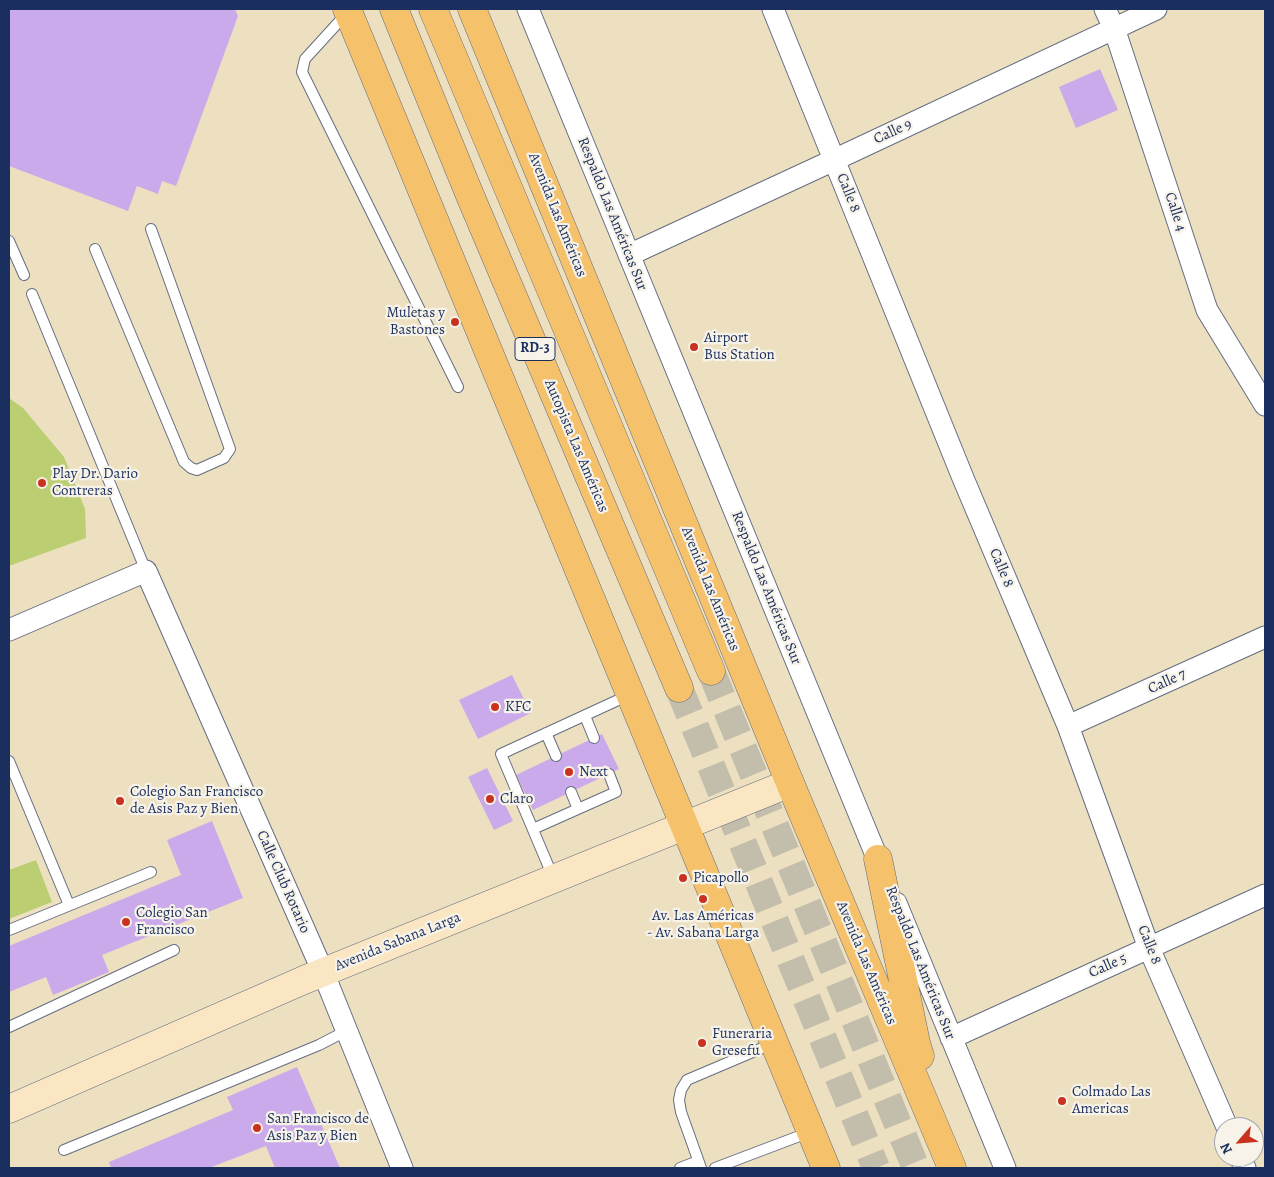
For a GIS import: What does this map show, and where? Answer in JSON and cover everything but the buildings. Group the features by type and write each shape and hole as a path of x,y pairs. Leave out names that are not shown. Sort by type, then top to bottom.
{"main road":[{"name":"Autopista Las Américas","path":"394,9 473,202 679,688"},
{"name":"RD-3","path":"433,9 711,671"},
{"name":"Avenida Las Américas","path":"472,9 790,783 952,1168"},
{"path":"347,10 826,1168"},
{"name":"Avenida Sabana Larga","path":"9,1109 323,972 790,783"},
{"path":"878,859 916,1043 960,1168"}],"street":[{"name":"Respaldo Las Américas Sur","path":"528,9 1005,1168"},
{"name":"Calle 8","path":"773,9 960,469 1068,726 1149,948 1223,1117"},
{"name":"Calle 4","path":"1105,9 1114,28 1207,310 1265,405"},
{"name":"Calle 9","path":"629,255 1156,9"},
{"path":"9,630 146,571"},
{"name":"Calle Club Rotario","path":"146,571 323,972 402,1168"},
{"name":"Calle 7","path":"1068,726 1265,637"},
{"name":"Calle 5","path":"951,1038 1265,895"}],"lane":[{"path":"347,10 305,59 302,72 458,387"},
{"path":"95,249 184,462 197,470 224,458 230,449 152,229"},
{"path":"9,241 24,275"},
{"path":"32,294 146,571"},
{"path":"553,878 501,754 630,694"},
{"path":"585,716 594,738"},
{"path":"546,733 556,756"},
{"path":"9,761 69,905"},
{"path":"533,829 616,792 609,774"},
{"path":"571,792 578,809"},
{"path":"9,930 151,872"},
{"path":"9,1027 174,950"},
{"path":"64,1150 319,1045 346,1031"},
{"path":"680,1168 700,1164 681,1112 679,1100 681,1090 687,1080 774,1043"},
{"path":"715,1168 811,1132"}],"green space":[{"name":"Play Dr. Dario Contreras","path":"9,398 23,408 64,457 85,509 86,538 9,566"},
{"path":"36,860 52,902 9,919 9,870"}],"tunnel":[{"path":"711,671 916,1168"},
{"path":"679,688 876,1168"}],"place":[{"name":"Muletas y Bastones","path":"455,322"},
{"name":"Airport Bus Station","path":"694,347"},
{"name":"Play Dr. Dario Contreras","path":"42,483"},
{"name":"KFC","path":"495,707"},
{"name":"Next","path":"569,772"},
{"name":"Claro","path":"490,799"},
{"name":"Colegio San Francisco de Asis Paz y Bien","path":"120,801"},
{"name":"Picapollo","path":"683,878"},
{"name":"Av. Las Américas - Av. Sabana Larga","path":"703,899"},
{"name":"Colegio San Francisco","path":"126,922"},
{"name":"Funeraria Gresefu","path":"702,1043"},
{"name":"Colmado Las Americas","path":"1062,1101"},
{"name":"San Francisco de Asis Paz y Bien","path":"257,1128"}]}
